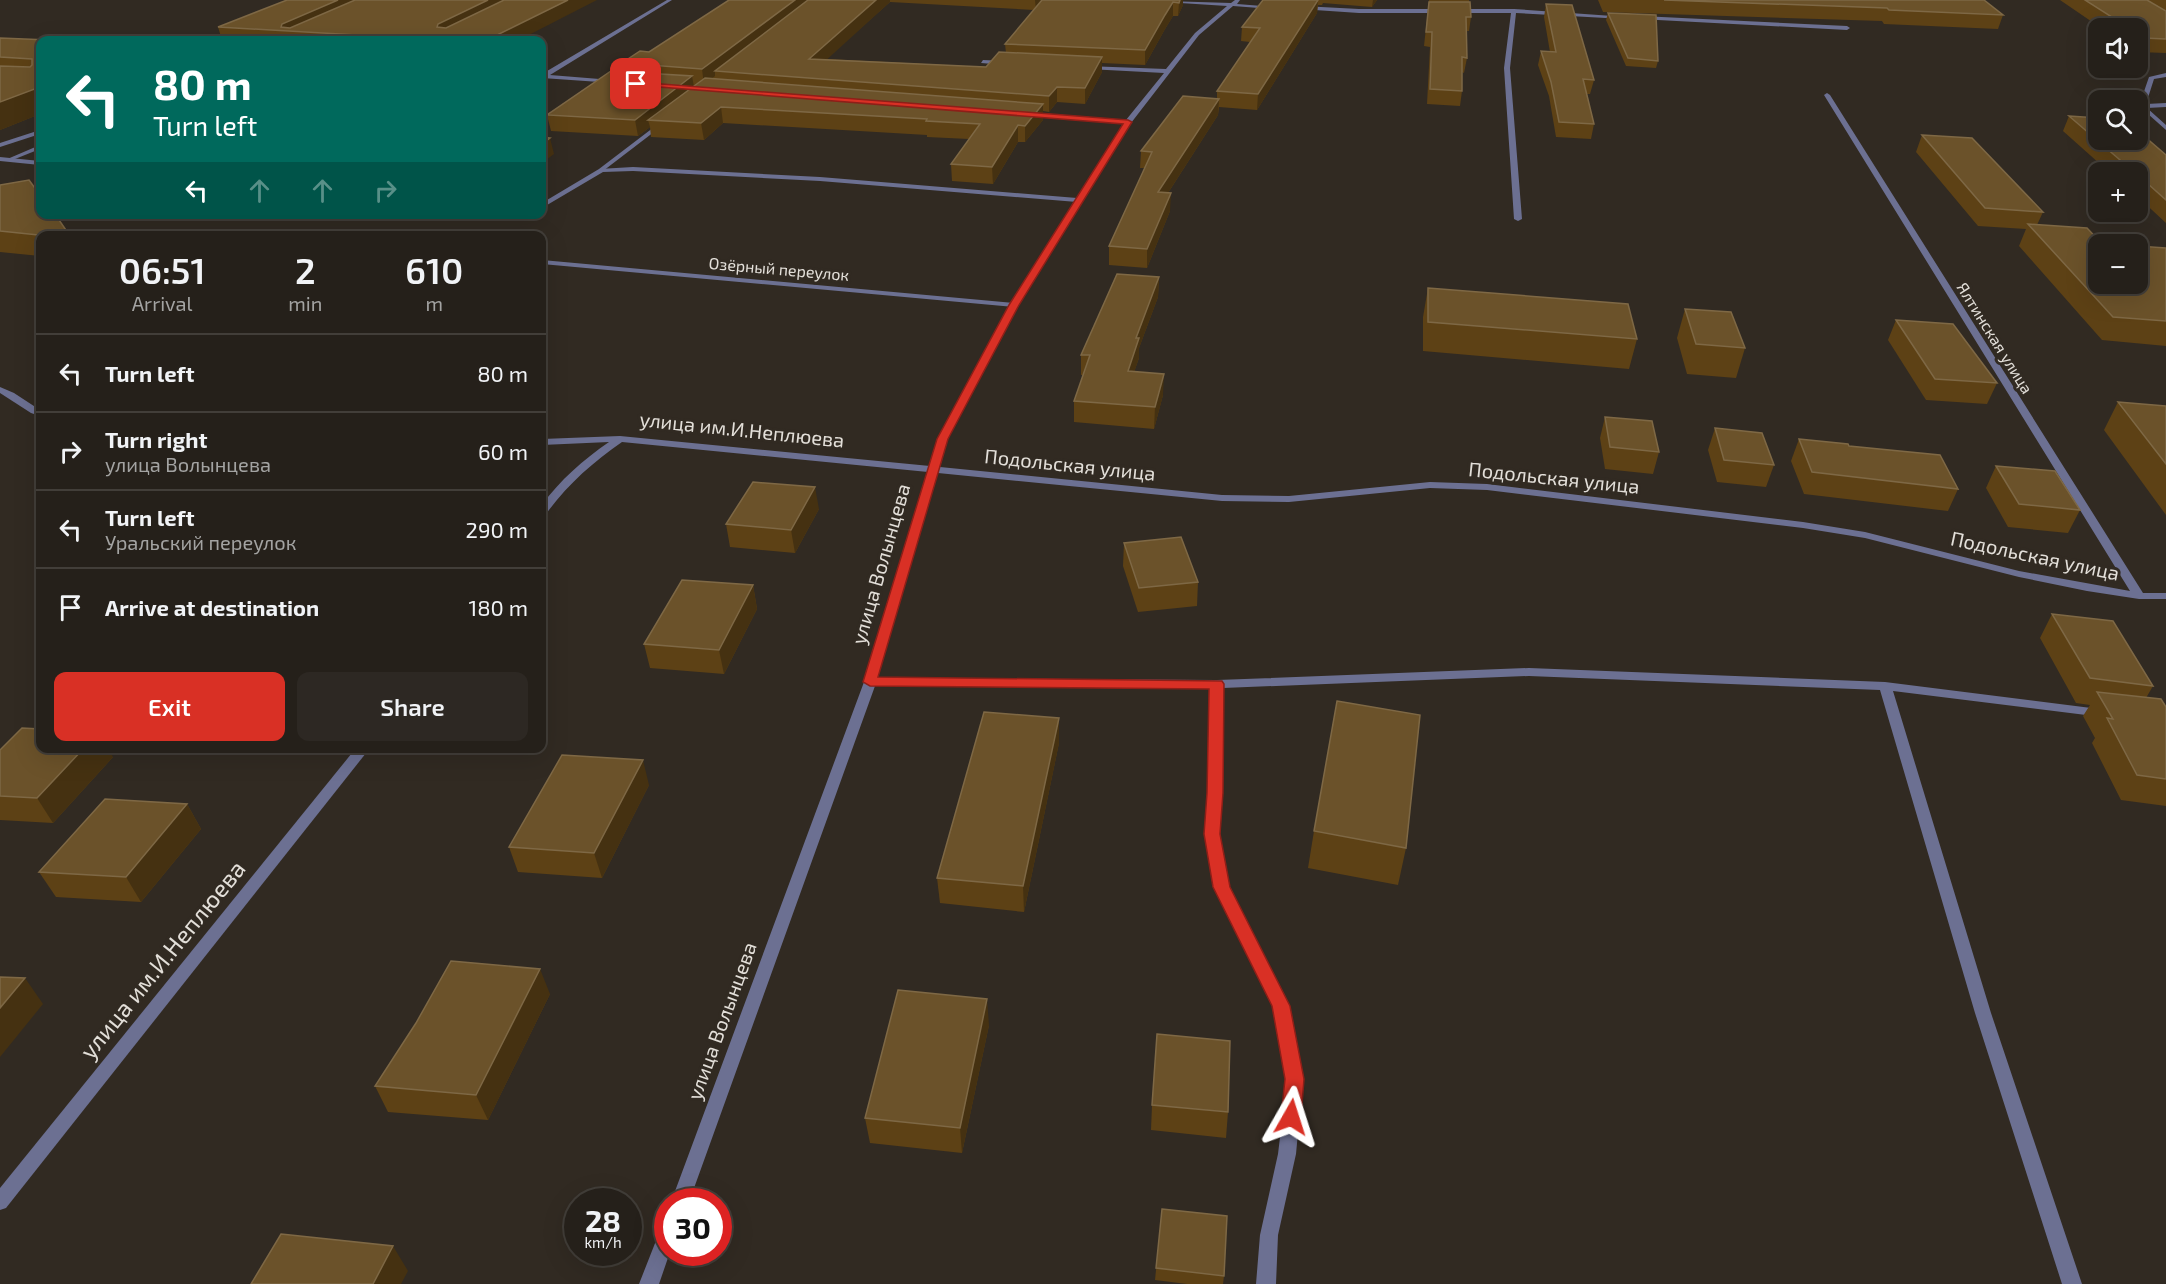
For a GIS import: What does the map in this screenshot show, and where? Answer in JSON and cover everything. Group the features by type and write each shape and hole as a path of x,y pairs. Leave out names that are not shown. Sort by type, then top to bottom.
{"street":[{"path":"546,74 670,0"},
{"path":"1135,0 1235,2 1279,7"},
{"name":"улица Волынцева","path":"685,1188 870,682 943,439 1014,305 1077,200 1128,122 1197,34 1235,2"},
{"path":"1290,7 1359,11 1514,11 1846,28"},
{"path":"1514,11 1507,68 1518,219"},
{"path":"983,62 1017,63"},
{"path":"1075,66 1168,71"},
{"path":"2147,90 2151,78 2166,75"},
{"path":"546,76 624,83"},
{"name":"Ялтинская улица","path":"1827,95 2139,596"},
{"path":"2148,106 2166,105"},
{"path":"2148,112 2166,128"},
{"path":"1023,114 1128,122"},
{"path":"546,204 601,171 671,117"},
{"path":"0,146 36,133"},
{"path":"4,159 36,148"},
{"path":"4,159 36,163"},
{"path":"601,171 665,170 748,175 1077,200"},
{"name":"Озёрный переулок","path":"546,262 1014,305"},
{"path":"0,390 14,395 23,405 36,411"},
{"path":"546,442 620,439"},
{"name":"улица им.И.Неплюева","path":"546,506 557,489 579,467 620,439 932,470"},
{"name":"Подольская улица","path":"932,470 1222,498 1289,498 1430,484 1487,487 1803,525 1865,535 2019,574 2086,588 2139,596 2166,597"},
{"path":"870,682 1216,684 1529,672 1885,686 2119,715"},
{"path":"1216,684 1215,793 1212,834 1221,887 1281,1006 1295,1079 1287,1154 1269,1235 1266,1284"},
{"path":"1885,686 1983,1013 2072,1284"},
{"name":"улица им.И.Неплюева","path":"0,1202 360,753"},
{"path":"649,1284 656,1266"}],"building":[{"path":"287,0 338,0 282,24 281,27 290,28 355,0 488,0 438,24 437,27 446,28 504,0 568,0 495,36 374,36 218,27"},
{"path":"729,0 795,0 702,69 622,63 640,51 649,52"},
{"path":"808,0 876,0 809,59 986,67 999,52 1102,57 1085,88 1057,87 1049,96 715,71"},
{"path":"1042,0 1180,0 1179,3 1173,2 1145,50 1005,44"},
{"path":"1263,0 1318,0 1258,94 1217,91 1260,28 1242,27"},
{"path":"1664,0 1984,0 2003,15 1889,10 1887,8"},
{"path":"2085,0 2147,0 2166,11 2166,39 2148,38 2148,18 2113,18"},
{"path":"1429,2 1470,2 1471,17 1466,17 1467,58 1462,57 1462,91 1430,89 1432,32 1426,32"},
{"path":"1546,4 1572,5 1594,80 1583,79 1594,124 1559,122 1551,82 1541,51 1556,52"},
{"path":"1608,13 1656,15 1658,61 1628,58"},
{"path":"0,38 36,39 36,88 0,102 0,66 30,67 32,59 0,57"},
{"path":"611,71 692,76 635,120 547,115"},
{"path":"705,78 1043,104 1025,126 1018,125 992,167 951,164 980,124 721,107 701,123 648,120"},
{"path":"1183,96 1219,99 1158,192 1171,193 1147,249 1109,246 1152,152 1141,151"},
{"path":"2069,116 2088,117 2088,132"},
{"path":"1922,135 1972,138 2043,212 1985,208"},
{"path":"2148,140 2166,155 2166,200 2148,184 2148,162 2122,162 2108,150 2148,150"},
{"path":"29,180 36,190 36,219 58,219 67,231 36,231 36,235 0,231 0,185"},
{"path":"2028,224 2087,228 2093,234 2088,234 2088,290"},
{"path":"2148,247 2166,248 2166,321 2113,317 2092,294 2148,294"},
{"path":"1117,274 1159,277 1136,338 1139,338 1128,371 1164,374 1155,407 1074,401 1090,355 1081,355"},
{"path":"1428,288 1628,304 1637,339 1428,322"},
{"path":"1685,309 1731,312 1745,348 1696,344"},
{"path":"1896,320 1953,324 1997,383 1935,379"},
{"path":"2118,402 2166,406 2166,464"},
{"path":"1605,417 1652,421 1659,452 1610,447"},
{"path":"1715,428 1762,433 1774,465 1724,460"},
{"path":"1799,439 1940,455 1958,489 1812,472"},
{"path":"1996,466 2055,471 2080,510 2019,504"},
{"path":"753,482 815,487 791,530 726,524"},
{"path":"1181,537 1198,582 1139,588 1124,543"},
{"path":"682,580 753,585 719,650 644,644"},
{"path":"2052,614 2113,621 2153,686 2090,678"},
{"path":"2097,692 2161,699 2166,707 2166,779 2137,775 2107,718 2113,719"},
{"path":"1337,701 1420,715 1406,848 1314,831"},
{"path":"984,712 1059,718 1023,886 937,878"},
{"path":"22,728 36,729 36,753 79,753 37,798 0,796 0,750"},
{"path":"562,755 643,760 594,853 509,847"},
{"path":"105,799 187,804 126,877 39,872"},
{"path":"451,961 540,969 476,1095 375,1086 416,1023"},
{"path":"0,977 25,978 0,1008"},
{"path":"898,990 987,999 960,1128 865,1118"},
{"path":"1157,1034 1230,1041 1228,1112 1152,1105"},
{"path":"1162,1209 1227,1216 1224,1276 1156,1268"},
{"path":"281,1234 393,1246 373,1284 251,1284"}],"route":[{"path":"636,84 1128,122 1077,200 1014,305 943,439 870,682 1216,684 1215,793 1212,834 1221,887 1281,1006 1295,1079 1291,1117"}]}
